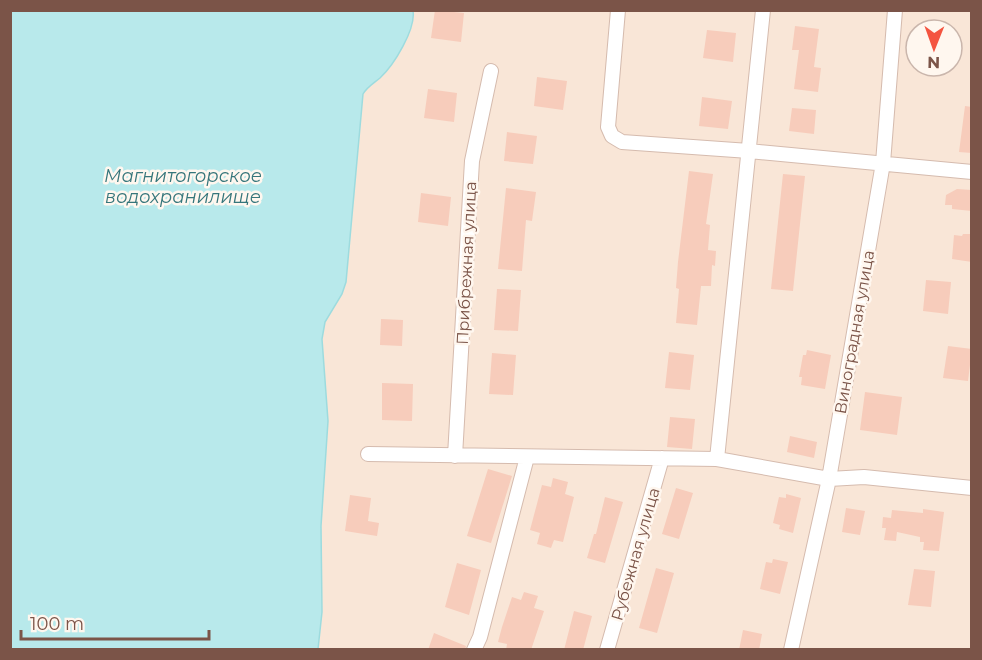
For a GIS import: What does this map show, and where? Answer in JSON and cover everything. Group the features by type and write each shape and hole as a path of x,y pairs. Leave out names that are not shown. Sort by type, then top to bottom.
{"street":[{"path":"618,10 608,127 612,136 622,142 749,151 972,172"},
{"path":"717,459 763,10"},
{"name":"Виноградная улица","path":"791,650 829,480 883,163 895,10"},
{"name":"Прибрежная улица","path":"455,456 472,161 490,71"},
{"path":"368,454 717,459 829,480 864,477 972,488"},
{"path":"474,650 480,638 527,457"},
{"name":"Рубежная улица","path":"607,650 663,458"}],"shaded area":[{"path":"413,11 971,11 971,649 318,650 322,612 321,526 328,421 322,339 325,322 342,294 346,282 363,94 382,76 399,52 413,21"}],"water":[{"name":"Магнитогорское водохранилище","path":"10,11 413,11 408,37 397,56 386,72 363,94 346,282 342,294 325,322 322,339 328,421 321,526 322,612 318,649 11,649"}],"building":[{"path":"435,10 464,13 461,42 431,38"},
{"path":"795,26 819,29 814,67 821,68 818,92 794,89 799,50 792,50"},
{"path":"707,30 736,33 733,62 703,58"},
{"path":"537,77 567,81 563,110 534,106"},
{"path":"428,89 457,93 454,122 424,118"},
{"path":"702,97 732,101 728,129 699,126"},
{"path":"965,106 972,107 972,153 959,152"},
{"path":"792,108 816,110 814,134 789,131"},
{"path":"507,132 537,136 533,164 504,161"},
{"path":"689,171 713,174 706,224 710,225 708,250 716,251 715,266 712,265 711,286 701,286 697,325 676,323 679,289 676,288 678,262"},
{"path":"783,174 805,176 793,291 771,289"},
{"path":"506,188 536,192 532,221 526,220 522,271 498,269"},
{"path":"957,189 972,190 972,211 952,209 952,205 945,205 946,195"},
{"path":"421,193 451,197 448,226 418,222"},
{"path":"972,234 972,262 952,259 954,235 962,236"},
{"path":"926,280 951,282 948,314 923,311"},
{"path":"497,289 521,290 518,331 494,330"},
{"path":"381,319 403,320 402,346 380,345"},
{"path":"948,346 972,349 968,381 943,378"},
{"path":"807,350 831,355 825,389 801,385 802,377 799,377 803,355 806,355"},
{"path":"669,352 694,355 690,390 665,388"},
{"path":"492,353 516,355 513,395 489,394"},
{"path":"382,383 413,384 412,421 382,420"},
{"path":"865,392 902,397 897,435 860,430"},
{"path":"670,417 695,419 692,449 667,447"},
{"path":"790,436 817,442 814,458 787,452"},
{"path":"488,469 512,476 491,543 467,536"},
{"path":"553,478 568,482 565,494 574,497 563,542 554,540 551,548 537,544 540,533 530,530 542,485 551,487"},
{"path":"676,488 693,493 679,539 662,534"},
{"path":"786,494 801,498 793,533 779,529 780,525 773,523 779,497 786,498"},
{"path":"350,495 371,498 368,521 379,523 377,536 345,531"},
{"path":"605,497 623,502 605,563 587,558 594,534 596,534"},
{"path":"846,508 865,511 860,535 842,532"},
{"path":"923,509 944,512 939,551 923,550 924,542 920,542 920,537 897,532 896,541 884,540 886,528 882,528 883,517 891,518 892,510 923,513"},
{"path":"773,559 788,562 780,594 760,589 766,562 772,563"},
{"path":"457,563 481,570 469,615 445,607"},
{"path":"656,568 674,573 657,633 639,628"},
{"path":"914,569 935,571 931,607 908,605"},
{"path":"524,592 538,596 534,608 544,611 531,650 506,650 507,644 498,642 502,627 512,597 521,600"},
{"path":"574,611 592,616 583,650 564,650"},
{"path":"743,630 762,634 759,650 739,650"},
{"path":"434,633 466,646 465,650 428,650"}]}
